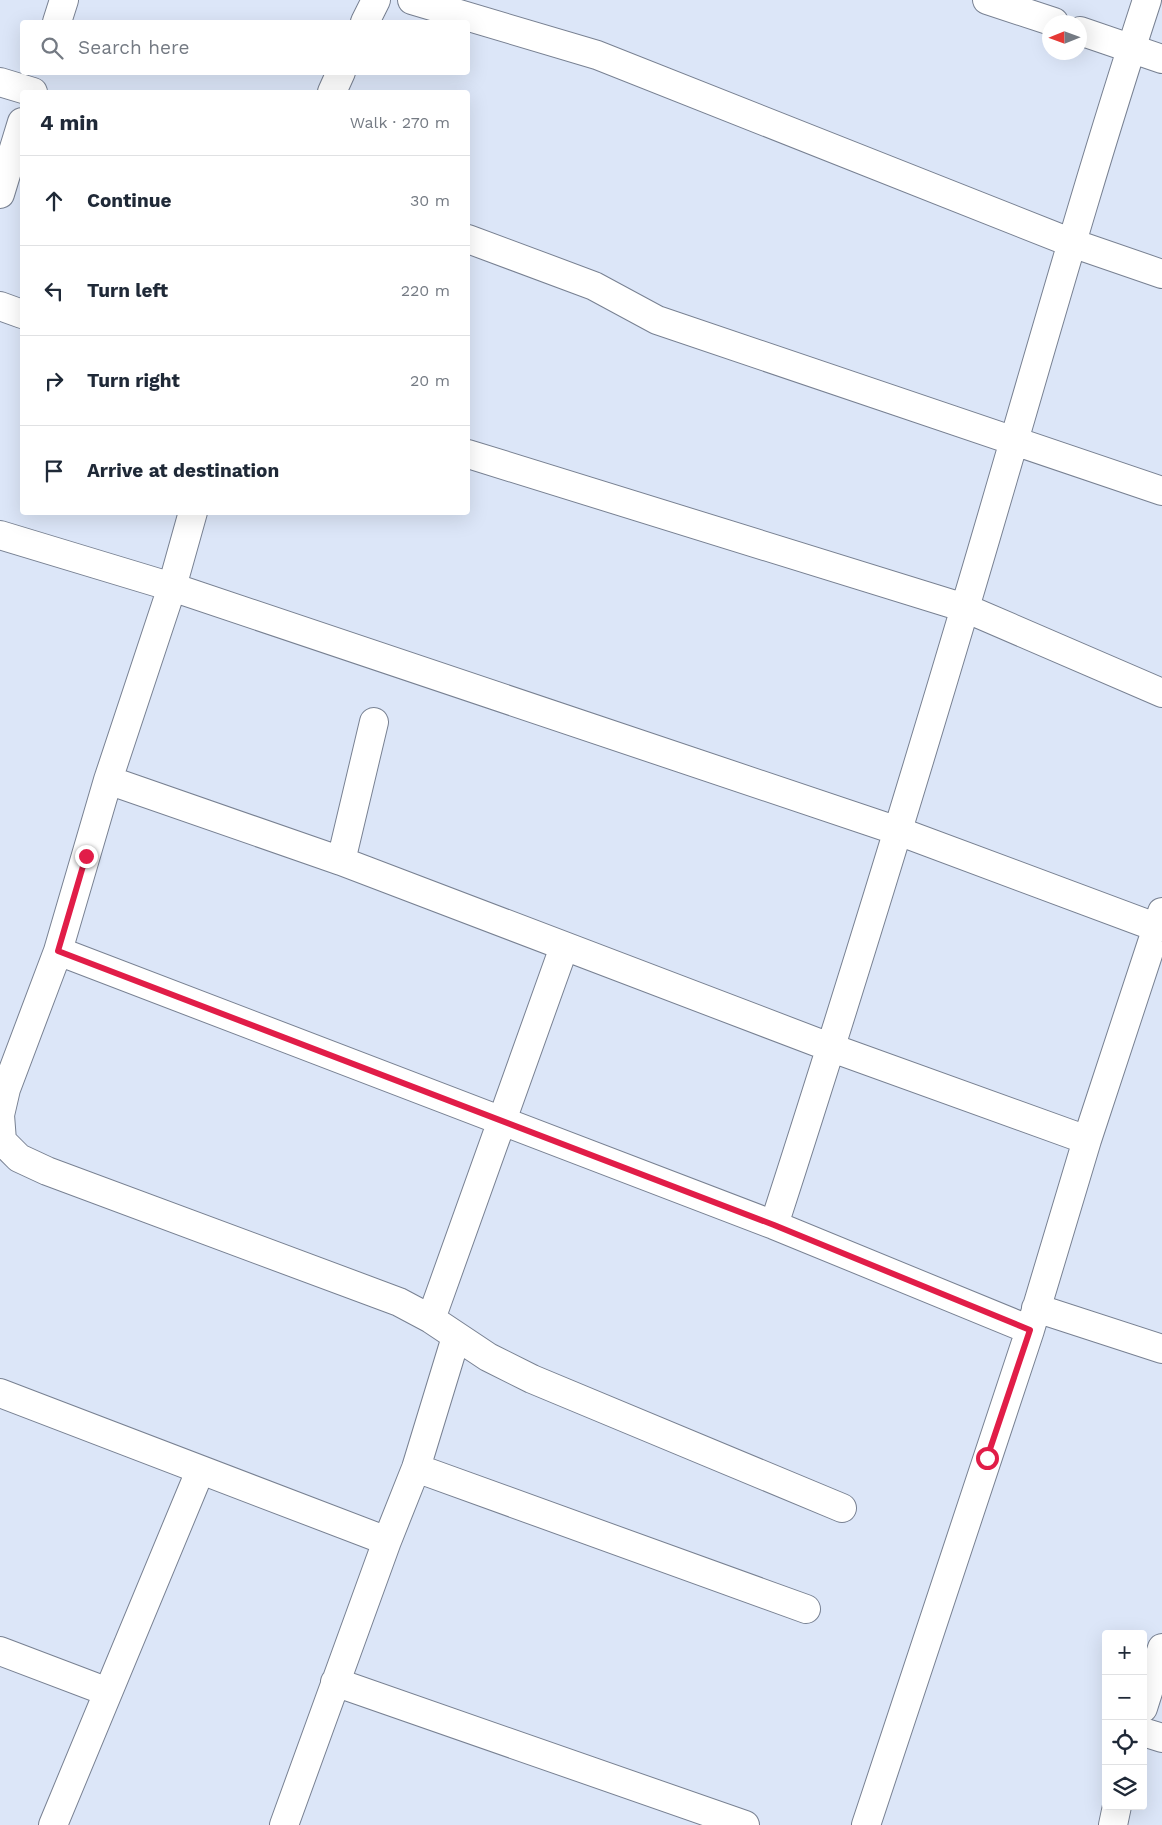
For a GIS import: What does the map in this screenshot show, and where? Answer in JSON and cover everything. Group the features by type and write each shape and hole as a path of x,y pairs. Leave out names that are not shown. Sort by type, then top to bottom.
{"street":[{"path":"57,20 64,0"},
{"path":"366,20 376,0"},
{"path":"412,0 598,55 1072,242 1162,274"},
{"path":"987,0 1042,18"},
{"path":"774,1225 832,1048 965,608 1072,242 1147,0"},
{"path":"1087,33 1162,59"},
{"path":"33,90 38,75"},
{"path":"333,90 340,75"},
{"path":"0,82 26,90"},
{"path":"0,194 20,129"},
{"path":"470,240 594,286 657,320 1162,491"},
{"path":"0,306 20,313"},
{"path":"470,455 965,608 1162,693"},
{"path":"192,515 172,587 108,780 58,951 6,1089 0,1115 2,1141 19,1158 47,1171 369,1290 431,1319 456,1337 532,1378 842,1508"},
{"path":"0,535 172,587 1160,920 1087,1140 1033,1319 866,1825"},
{"path":"342,861 374,722"},
{"path":"108,780 342,861 832,1048 1087,1140"},
{"path":"431,1319 564,947"},
{"path":"58,951 774,1225 1033,1319 1162,1349"},
{"path":"284,1825 387,1541 416,1468 456,1337"},
{"path":"0,1393 387,1541"},
{"path":"416,1468 806,1609"},
{"path":"53,1825 200,1471"},
{"path":"1147,1695 1162,1648"},
{"path":"0,1651 108,1692"},
{"path":"336,1682 745,1825"},
{"path":"1147,1733 1162,1738"},
{"path":"1113,1825 1116,1810"}],"route":[{"path":"86,856 58,951 774,1225 1030,1330 987,1458"}]}
